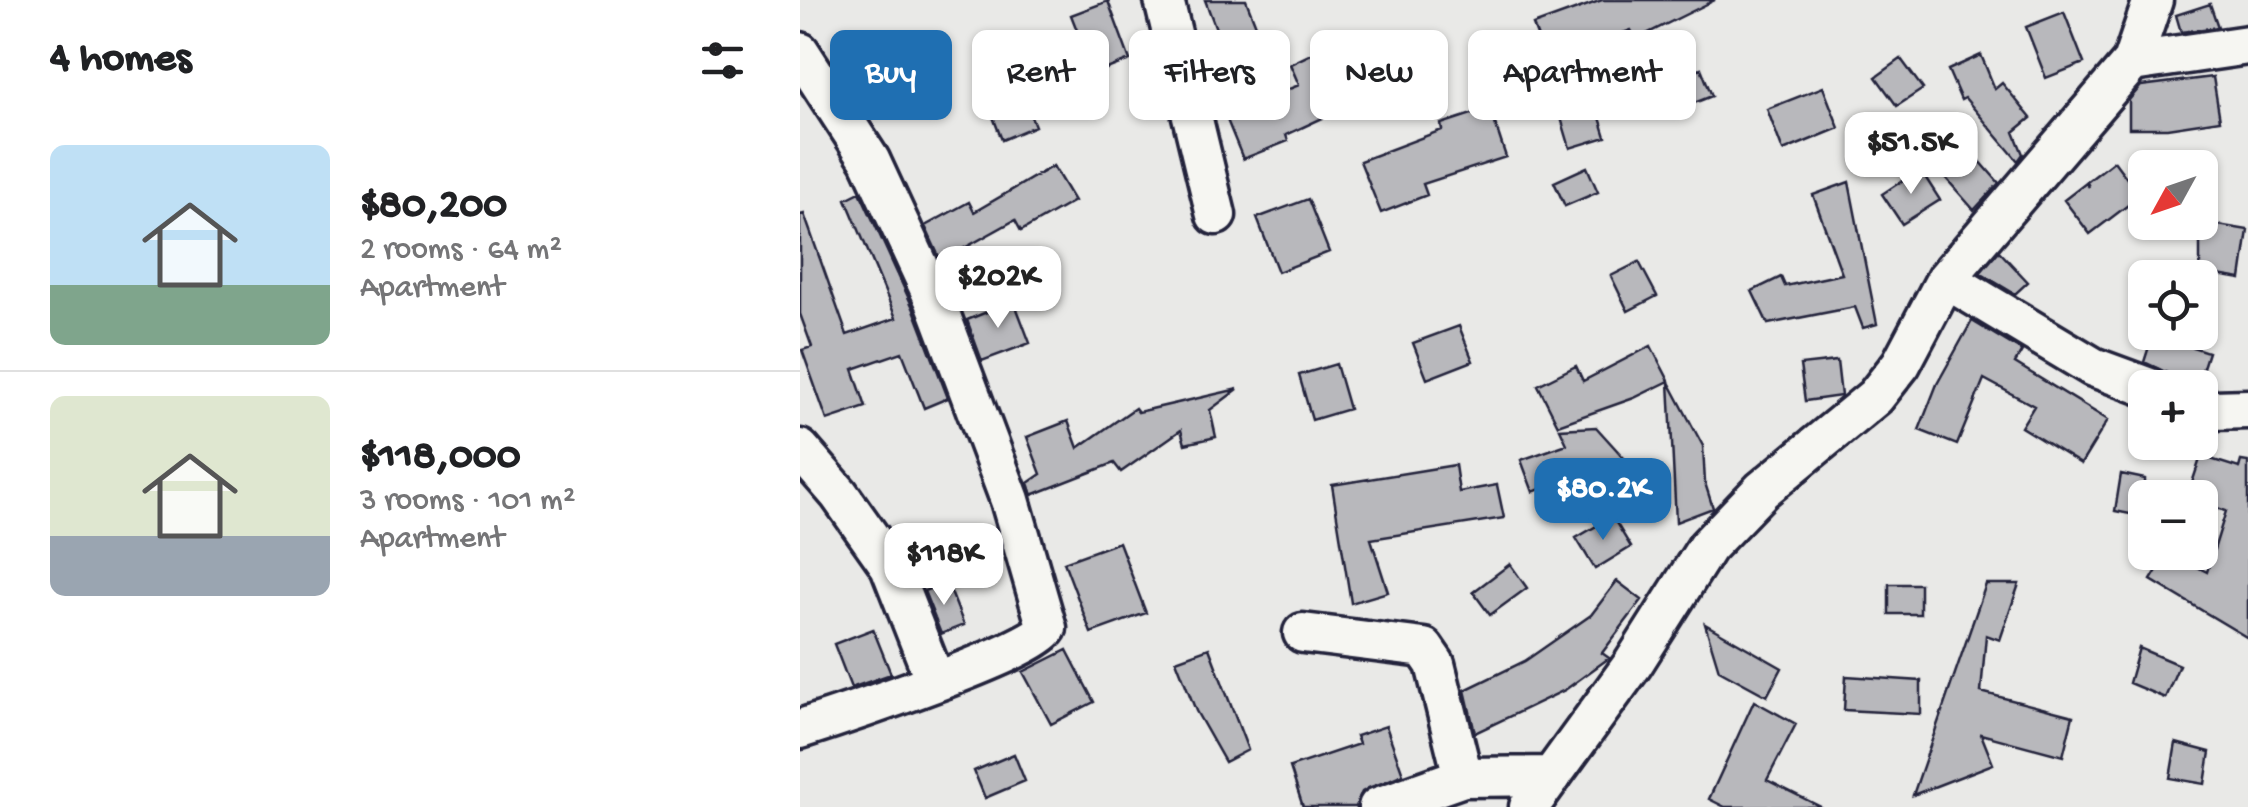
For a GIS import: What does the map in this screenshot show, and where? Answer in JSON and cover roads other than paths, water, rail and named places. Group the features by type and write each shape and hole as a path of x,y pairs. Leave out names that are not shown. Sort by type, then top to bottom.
{"street":[{"path":"1164,0 1216,215"},
{"path":"1529,807 1634,664 1707,547 1762,490 1875,398 1901,364 1946,278 2132,62 2153,0"},
{"path":"2132,62 2248,46"},
{"path":"800,52 870,160 936,303 1010,500 1047,628 1042,637 800,729"},
{"path":"1946,278 2093,367 2128,380"},
{"path":"2218,410 2248,409"},
{"path":"800,449 839,494 890,566 934,678"},
{"path":"1303,632 1424,648 1434,664 1463,777"},
{"path":"1378,807 1463,777 1552,776"}]}
